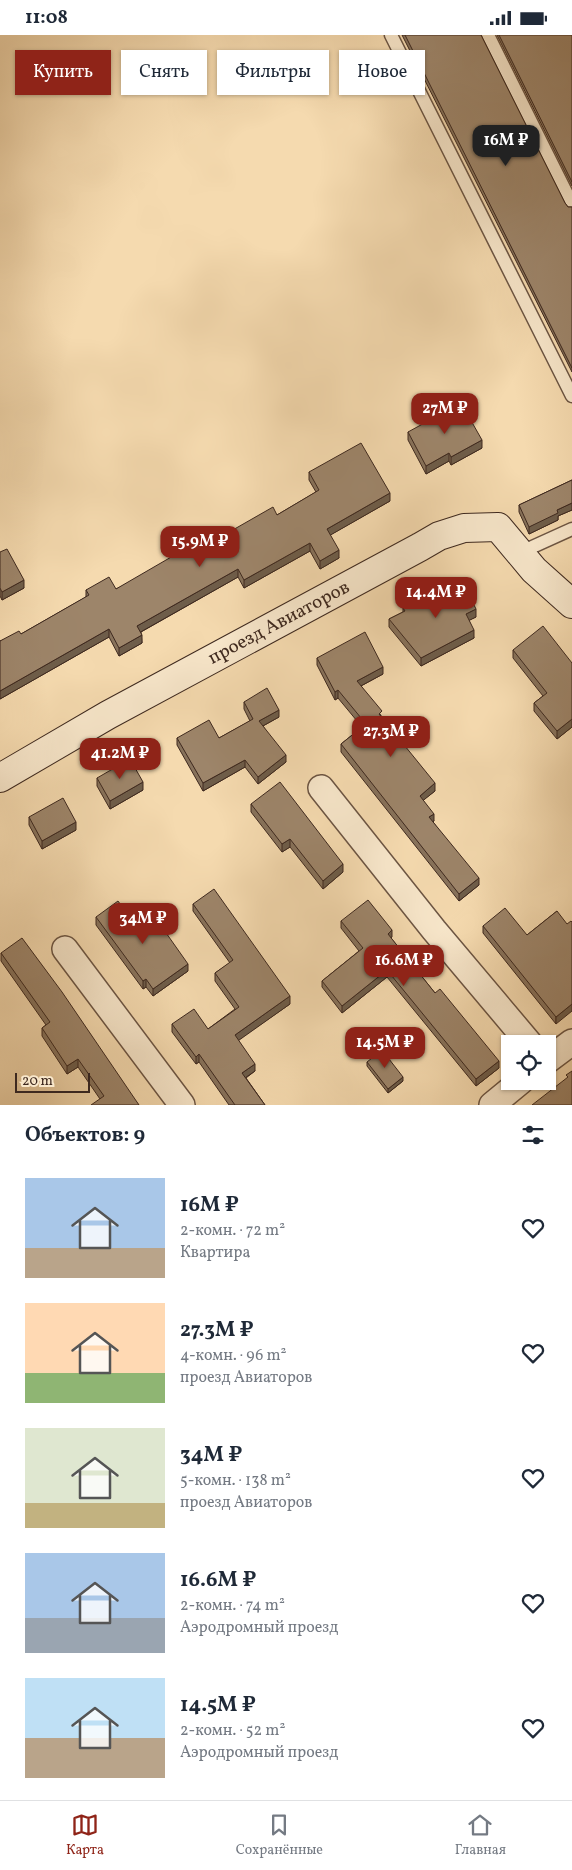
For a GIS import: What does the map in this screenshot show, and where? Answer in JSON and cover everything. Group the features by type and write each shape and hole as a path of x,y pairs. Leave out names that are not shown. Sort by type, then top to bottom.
{"street":[{"name":"проезд Авиаторов","path":"0,778 108,715 439,537 464,528 498,527 534,570 572,603"},
{"path":"321,788 434,930 522,1035"},
{"path":"65,949 182,1105"},
{"path":"556,1054 572,1042"},
{"path":"492,1105 510,1090"}],"lane":[{"path":"391,35 572,395"},
{"path":"488,35 572,204"},
{"path":"519,553 572,529"}],"building":[{"path":"405,35 481,35 565,203 568,207 572,207 572,368 425,75 425,50 413,50"},
{"path":"499,35 572,35 572,182"},
{"path":"461,403 482,440 451,457 449,453 426,466 408,432"},
{"path":"361,443 390,493 327,529 339,550 320,561 310,543 244,580 238,569 137,626 142,635 119,648 109,629 0,691 0,641 19,631 21,634 89,595 86,590 109,577 116,589 185,549 189,555 273,507 277,515 319,490 309,472"},
{"path":"572,480 572,503 557,510 558,513 529,527 519,505"},
{"path":"7,549 24,580 2,592 0,588 0,552"},
{"path":"462,581 476,609 466,614 474,630 421,658 389,619 405,611 403,608 450,584 451,586"},
{"path":"543,626 572,663 572,719 557,731 534,703 547,693 513,650"},
{"path":"365,632 383,667 357,681 382,711 379,714 435,783 420,796 434,814 429,817 479,878 459,894 341,744 366,724 338,690 335,692 317,658"},
{"path":"267,688 279,710 259,721 286,755 258,777 245,760 203,783 177,738 209,720 219,738 253,719 244,702"},
{"path":"130,759 143,782 110,801 97,778"},
{"path":"280,782 343,864 323,881 290,839 282,844 251,804"},
{"path":"63,798 76,822 42,841 29,817"},
{"path":"214,889 290,996 235,1035 255,1064 242,1073 265,1105 235,1105 199,1054 196,1057 172,1024 194,1009 208,1029 239,1007 215,973 233,960 193,904"},
{"path":"368,900 392,930 388,934 435,993 440,989 499,1061 476,1079 387,970 342,1006 322,981 363,948 341,921"},
{"path":"118,901 135,925 152,913 188,964 153,989 146,979 143,981 96,917"},
{"path":"505,908 527,935 557,911 567,924 572,922 572,1004 556,1017 483,926"},
{"path":"22,938 62,992 139,1105 91,1105 104,1096 78,1059 67,1066 42,1028 50,1022 1,953"},
{"path":"382,1050 403,1077 388,1089 367,1062"},
{"path":"572,1071 572,1105 532,1105 551,1090 556,1090 556,1086 568,1077 566,1075"}]}
